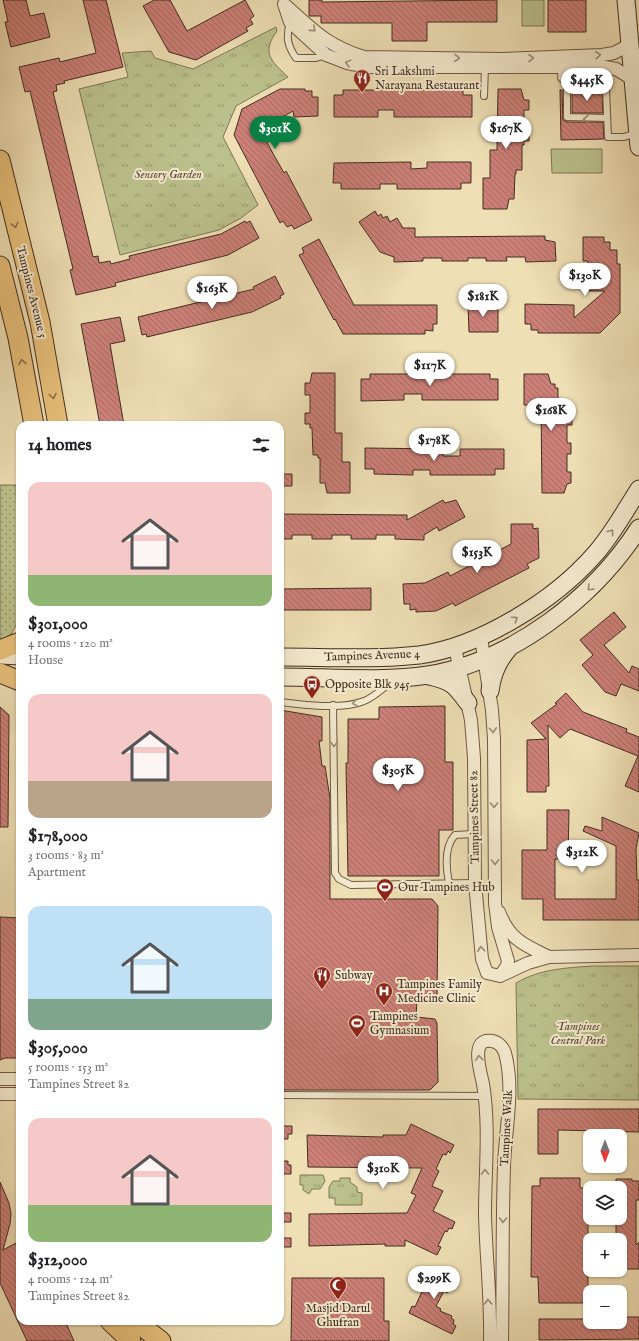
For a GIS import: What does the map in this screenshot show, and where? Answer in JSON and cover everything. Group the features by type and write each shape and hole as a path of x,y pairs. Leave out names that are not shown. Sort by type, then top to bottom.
{"main road":[{"path":"626,0 631,44 632,79 638,140"},
{"name":"Tampines Avenue 5","path":"0,160 40,322 57,421"},
{"name":"Tampines Avenue 5","path":"0,266 18,338 33,421"},
{"name":"Tampines Avenue 4","path":"284,657 389,657 420,655 455,648 481,638 509,623 571,579 595,554 639,489"},
{"name":"Tampines Avenue 4","path":"284,677 398,677 427,675 460,668 485,658 515,643 566,609 590,589 613,564 639,528"},
{"path":"490,691 492,678 496,668 503,655 515,643"},
{"path":"0,650 16,644"},
{"path":"0,655 16,656"},
{"path":"0,673 16,674"},
{"path":"0,673 16,679"},
{"path":"427,675 450,681 456,686 468,703"},
{"path":"114,1325 131,1341"},
{"path":"140,1325 160,1341"}],"street":[{"path":"282,2 290,22 301,35 326,56 368,68 485,63 562,62 616,69 632,79"},
{"path":"282,2 328,42 347,52 364,57 485,63"},
{"path":"562,62 614,53 631,44"},
{"name":"Tampines Street 82","path":"481,638 490,691 494,739 495,903 498,927 508,961 507,966 500,976"},
{"name":"Tampines Street 82","path":"455,648 468,703 474,758 475,883 484,967 487,972 500,976 528,963 549,957 639,955"},
{"name":"Tampines Street 82","path":"495,903 501,918 518,941 549,957"},
{"name":"Tampines Walk","path":"490,1341 485,1215 485,1096 478,1050 482,1043 490,1041 499,1045 504,1050 508,1084 508,1109 504,1167 502,1341"},
{"path":"0,1080 16,1079"},
{"path":"0,1094 16,1094"}],"lane":[{"path":"290,22 286,38 289,47 296,58 316,58 326,56"},
{"path":"562,62 561,78 567,83 606,89 608,137 624,137 638,140"},
{"path":"484,96 485,63"},
{"path":"567,83 567,118 607,118"},
{"path":"284,702 333,705 365,701 398,677"},
{"path":"333,705 335,874 339,879 351,885 475,883"},
{"path":"449,883 446,870 448,849 452,839 455,835 474,834"},
{"path":"284,1095 485,1096"}],"green space":[{"path":"522,0 544,0 544,26 522,26"},
{"name":"Sensory Garden","path":"276,27 277,31 270,45 270,56 288,77 236,106 223,137 258,205 241,218 219,230 120,255 79,89 128,77 122,53 151,51 155,58 193,69"},
{"path":"551,149 602,149 602,173 552,173"},
{"path":"0,485 16,485 16,625 10,637 0,641"},
{"name":"Tampines Central Park","path":"592,966 639,966 639,1100 518,1099 516,983 525,978 543,972"},
{"path":"300,1175 323,1175 325,1181 320,1189 312,1189 309,1194 303,1190 303,1185 300,1185"},
{"path":"340,1178 350,1178 350,1182 357,1187 357,1192 362,1193 362,1205 335,1205 335,1198 329,1198 329,1187 333,1181 340,1181"}],"building":[{"path":"3,0 26,0 30,16 44,13 50,37 11,47 5,22 8,22"},
{"path":"83,0 106,0 123,67 64,81 65,83 56,85 57,91 53,92 93,257 98,256 99,263 110,261 111,264 130,259 129,256 221,234 245,221 246,223 250,221 259,238 228,255 115,283 116,286 76,295 70,270 73,269 30,91 25,92 19,67 59,58 60,62 96,53"},
{"path":"154,0 170,0 187,31 245,0 254,16 250,19 253,24 246,28 248,31 196,60 169,52 143,6"},
{"path":"309,0 322,0 322,2 497,0 497,22 427,22 427,41 392,41 392,23 321,23 321,16 309,16"},
{"path":"548,0 586,0 586,32 548,32"},
{"path":"280,89 305,89 305,91 312,91 312,97 318,97 318,116 294,117 293,111 260,130 284,173 286,171 312,220 294,229 292,225 287,227 283,221 280,223 234,135 242,109"},
{"path":"498,89 521,89 524,100 529,100 529,110 524,110 524,129 529,129 529,141 524,141 524,145 522,145 522,170 516,170 514,199 509,199 507,209 483,209 483,178 490,178 490,150 497,150"},
{"path":"343,90 463,90 463,95 472,95 472,117 394,117 394,110 378,110 378,117 334,117 334,95 343,95"},
{"path":"560,90 562,90 563,120 567,122 603,122 604,139 561,140"},
{"path":"572,90 602,93 603,113 572,113"},
{"path":"411,162 411,169 427,168 427,162 471,162 471,183 461,183 461,189 397,189 397,184 380,184 380,189 341,189 341,183 333,183 334,163"},
{"path":"375,211 378,216 381,214 383,218 387,216 390,222 397,218 403,228 415,228 415,237 545,236 545,240 555,242 556,261 526,262 525,257 506,257 507,261 486,261 486,258 468,258 468,261 442,261 442,258 423,258 423,261 394,262 394,257 380,252 359,222"},
{"path":"583,237 604,237 604,242 610,242 610,250 617,250 617,264 620,264 620,313 600,333 538,333 538,330 531,330 531,324 525,324 525,304 574,305 574,318 605,291 589,291 590,268 588,268 588,261 583,261"},
{"path":"319,239 354,305 437,305 437,324 433,324 433,331 425,330 425,334 343,334 299,255 304,253 302,248"},
{"path":"275,276 284,294 280,296 281,298 252,312 147,337 146,334 142,335 138,317 254,289 253,287"},
{"path":"468,305 498,305 498,332 469,332"},
{"path":"120,317 125,341 110,344 123,421 99,421 81,324"},
{"path":"312,373 335,373 335,433 342,433 342,462 350,462 350,493 327,493 325,483 320,483 320,458 318,458 318,455 313,455 312,428 310,428 310,424 305,424 305,413 310,413 310,395 305,395 305,383 310,383"},
{"path":"370,374 490,374 490,379 498,379 498,400 422,400 422,394 404,394 404,400 361,401 361,379 370,379"},
{"path":"524,374 548,374 551,384 555,384 555,388 558,388 558,403 565,403 567,414 572,414 572,425 567,425 567,443 571,443 571,454 567,454 567,472 571,472 571,483 567,484 564,493 542,493 541,405 524,405"},
{"path":"365,448 443,449 443,456 460,456 460,449 504,449 504,469 495,469 495,475 430,475 430,470 413,470 413,475 374,474 374,469 365,469"},
{"path":"284,474 292,474 292,486 284,486"},
{"path":"443,500 445,503 456,500 465,517 439,531 437,527 424,535 424,540 395,539 395,535 376,535 376,539 351,539 351,535 332,535 332,539 312,539 312,535 292,535 292,539 284,539 284,514 407,515 407,520"},
{"path":"511,524 533,524 533,529 538,528 539,558 527,564 529,568 455,606 453,603 436,611 416,612 416,609 410,610 410,604 404,604 403,584 425,583 448,572 450,576 511,544"},
{"path":"371,588 371,610 284,610 284,589"},
{"path":"614,612 626,627 604,645 629,673 632,666 639,669 639,691 621,684 616,696 605,692 582,665 593,655 580,640"},
{"path":"566,693 583,712 627,729 626,732 639,737 639,792 625,786 638,756 570,729 560,738 548,725 549,786 546,786 546,792 527,792 527,740 546,739 531,723 557,704 555,703"},
{"path":"445,706 445,762 453,762 453,830 439,830 439,876 348,876 346,763 348,763 348,719 379,719 379,707"},
{"path":"0,707 9,715 8,827 0,827"},
{"name":"Our Tampines Hub","path":"284,711 322,717 322,741 319,741 322,766 325,766 330,798 330,899 432,899 438,906 437,1000 417,1000 416,1017 435,1019 437,1023 438,1082 430,1090 284,1090"},
{"path":"547,810 569,810 568,859 555,859 555,899 616,899 616,846 583,831 585,826 602,831 602,817 639,833 636,849 637,880 639,880 639,920 543,920 543,899 522,899 522,850 547,850"},
{"path":"0,917 16,918 16,1058 5,1058 0,1060"},
{"path":"538,1109 639,1109 639,1132 627,1132 627,1129 558,1130 558,1154 538,1154"},
{"path":"411,1124 454,1145 450,1153 448,1151 446,1155 443,1154 436,1169 439,1171 432,1186 443,1191 433,1211 455,1222 452,1229 449,1228 447,1232 445,1231 438,1246 441,1247 437,1255 405,1240 405,1246 385,1246 385,1244 309,1246 309,1214 407,1213 416,1195 411,1193 422,1168 308,1167 307,1135 383,1137 383,1135 406,1135"},
{"path":"284,1126 292,1126 292,1134 288,1134 288,1139 284,1139"},
{"path":"284,1161 288,1161 288,1165 291,1165 291,1174 284,1174"},
{"path":"540,1178 580,1178 580,1188 583,1188 583,1225 588,1225 588,1233 583,1233 583,1277 588,1277 588,1285 583,1285 583,1303 539,1303 538,1277 531,1277 532,1186 540,1186"},
{"path":"616,1179 632,1179 632,1181 639,1181 639,1200 636,1200 636,1245 639,1242 639,1269 627,1269 627,1233 616,1233 616,1225 627,1225 627,1181 616,1181"},
{"path":"0,1182 9,1203 11,1214 3,1250 16,1243 16,1317 0,1283"},
{"path":"284,1213 291,1213 291,1222 284,1222"},
{"path":"284,1238 291,1238 291,1247 284,1247"},
{"path":"424,1267 456,1282 452,1290 449,1289 447,1293 444,1291 436,1306 441,1309 440,1311 452,1316 451,1318 454,1320 453,1324 456,1326 452,1334 409,1313 412,1306 415,1307 425,1285 418,1282"},
{"name":"Masjid Darul Ghufran","path":"292,1278 384,1278 384,1321 389,1321 389,1341 291,1341"},
{"path":"627,1317 639,1317 639,1339 539,1340 539,1319 583,1319 583,1329 627,1329"},
{"path":"20,1325 67,1325 74,1341 27,1341"}],"place":[{"name":"Sri Lakshmi Narayana Restaurant","path":"362,93"},
{"name":"Opposite Blk 945","path":"312,699"},
{"name":"Our Tampines Hub","path":"385,902"},
{"name":"Subway","path":"322,990"},
{"name":"Tampines Family Medicine Clinic","path":"384,1006"},
{"name":"Tampines Gymnasium","path":"357,1038"},
{"name":"Masjid Darul Ghufran","path":"338,1300"}]}
